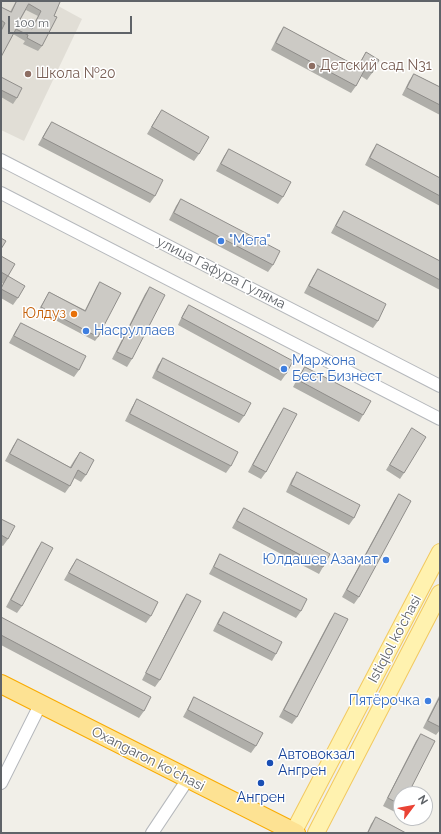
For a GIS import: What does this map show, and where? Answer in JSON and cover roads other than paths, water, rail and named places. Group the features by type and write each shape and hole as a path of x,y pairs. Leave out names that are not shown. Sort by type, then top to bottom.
{"highway":[{"name":"Oxangaron ko'chasi","path":"1,684 290,833"},
{"name":"Oxangaron ko'chasi","path":"1,693 184,785 290,833"}],"main road":[{"name":"Istiqlol ko'chasi","path":"290,833 440,552"},
{"name":"Istiqlol ko'chasi","path":"316,833 440,593"}],"street":[{"name":"улица Гафура Гуляма","path":"1,160 440,386"},
{"path":"1,193 440,419"},
{"path":"1,782 37,711"},
{"path":"152,833 184,785"}],"place":[{"name":"Детский сад N31","path":"312,66"},
{"name":"Школа №20","path":"28,74"},
{"name":"\"Мега\"","path":"221,241"},
{"name":"Юлдуз","path":"74,314"},
{"name":"Насруллаев","path":"86,331"},
{"name":"Маржона Бест Бизнест","path":"284,369"},
{"name":"Юлдашев Азамат","path":"386,560"},
{"name":"Пятёрочка","path":"428,701"},
{"name":"Автовокзал Ангрен","path":"270,763"},
{"name":"Ангрен","path":"261,783"}]}
